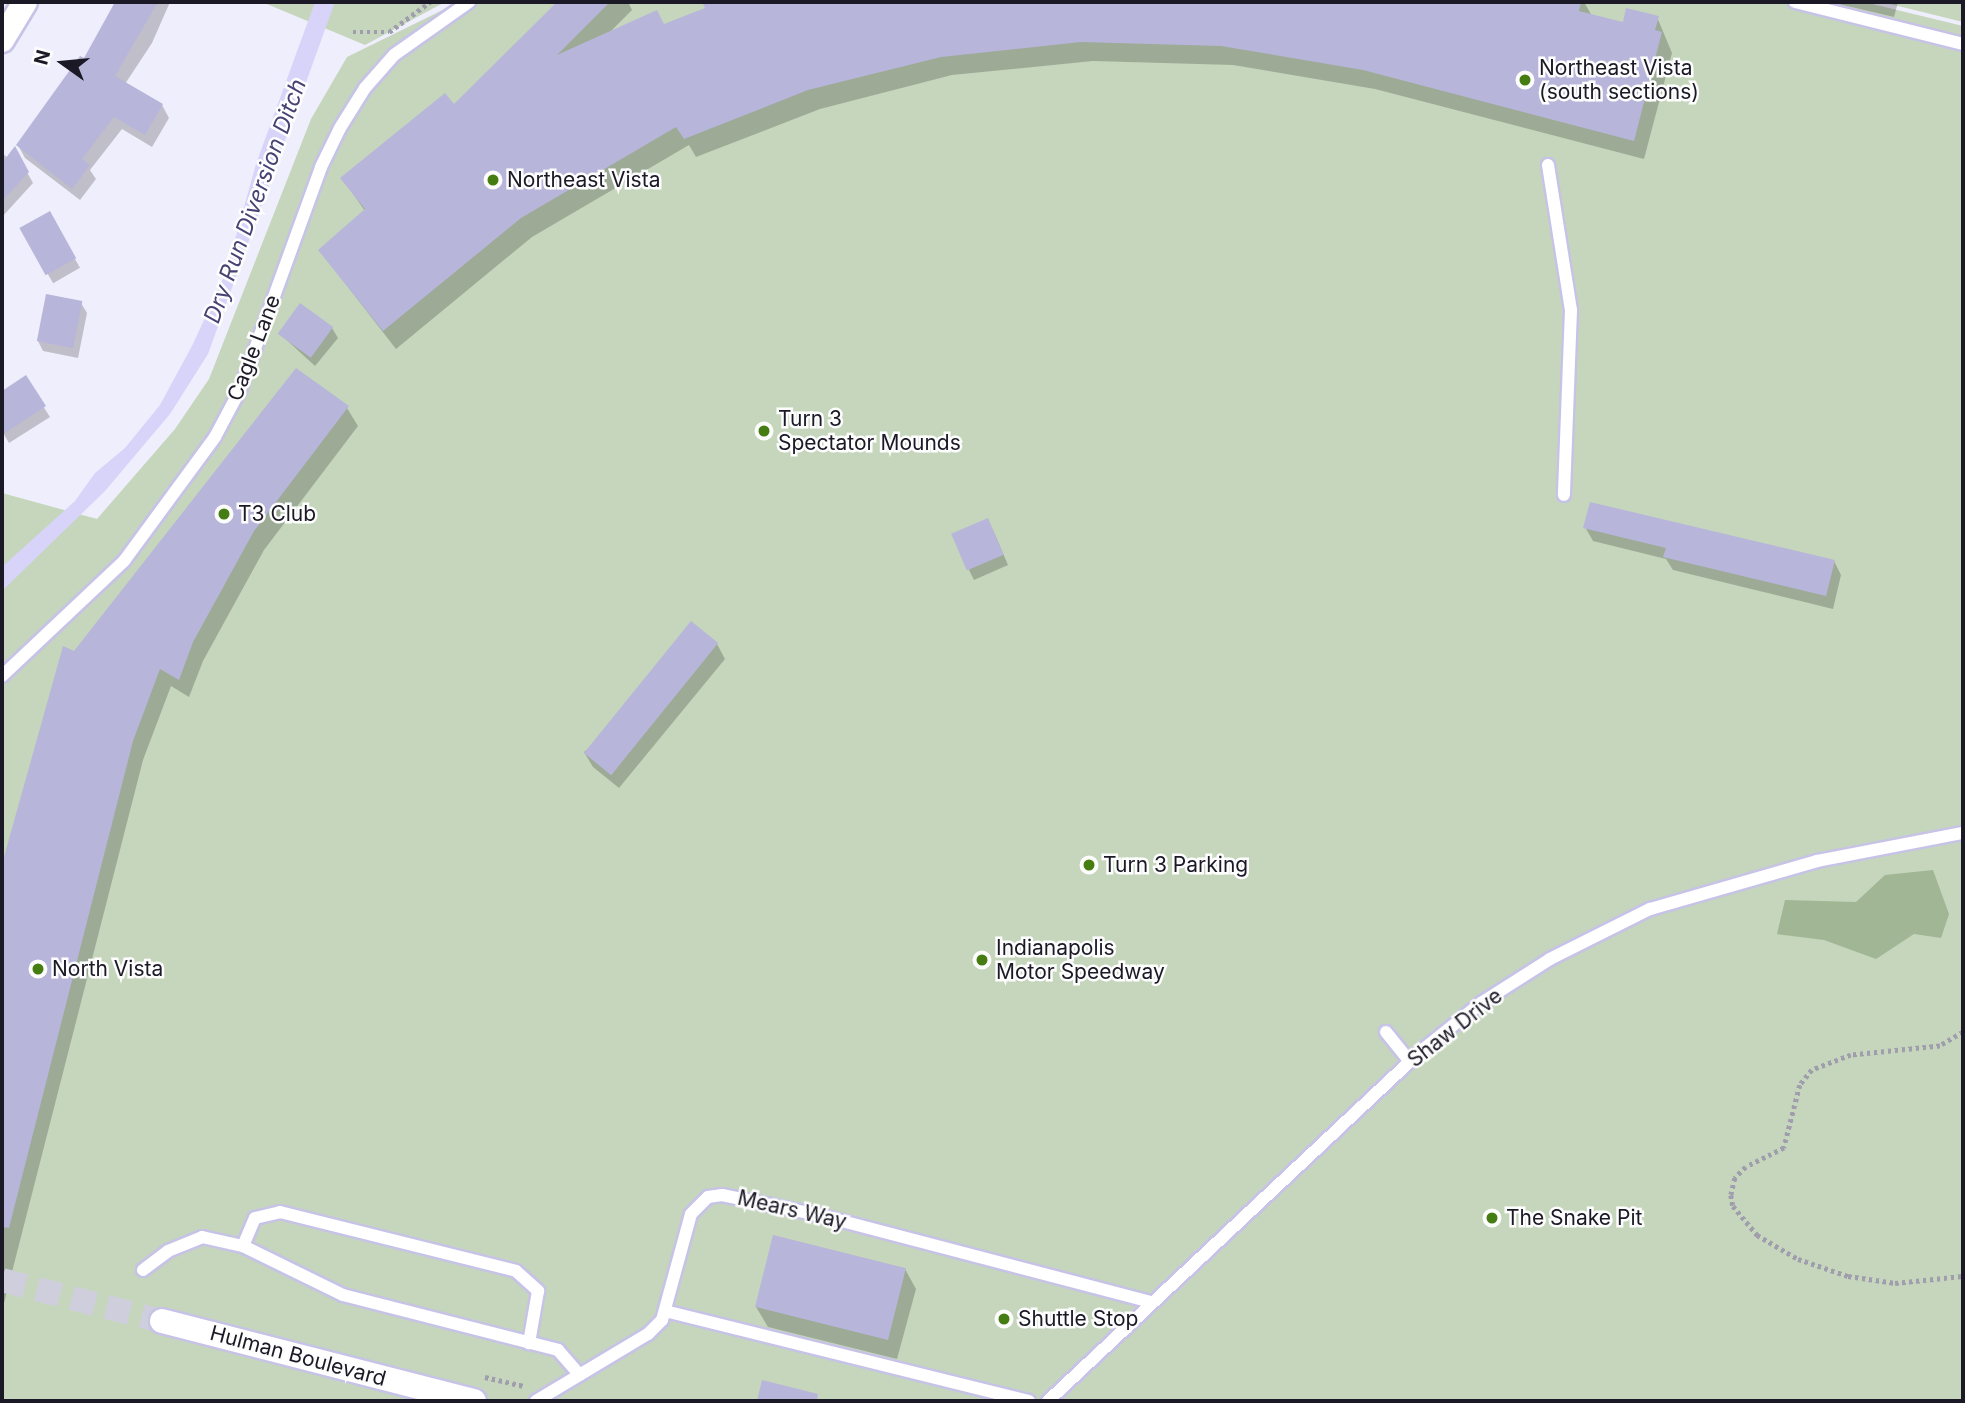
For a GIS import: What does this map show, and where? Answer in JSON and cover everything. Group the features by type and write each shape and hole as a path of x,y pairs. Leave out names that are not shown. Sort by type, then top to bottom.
{"street":[{"path":"2,40 25,2"},
{"name":"Hulman Boulevard","path":"162,1321 474,1401"}],"lane":[{"name":"Cagle Lane","path":"2,676 124,561 215,437 240,390 321,167 340,128 365,88 394,55 469,2"},
{"path":"1795,2 1963,44"},
{"path":"1548,164 1571,310 1564,495"},
{"name":"Shaw Drive","path":"1048,1401 1410,1062 1481,1003 1550,959 1650,909 1817,861 1963,833"},
{"path":"1386,1032 1410,1062"},
{"name":"Mears Way","path":"536,1401 648,1334 665,1311 691,1214 708,1197 722,1195 786,1206 1151,1302"},
{"path":"243,1246 255,1218 280,1212 516,1272 538,1291 529,1343"},
{"path":"143,1270 169,1251 202,1237 243,1246 343,1295 558,1350 580,1375"},
{"path":"665,1311 1029,1401"}],"path":[{"path":"353,32 389,32 430,2"},
{"path":"1963,1032 1940,1046 1851,1055 1812,1070 1800,1086 1784,1148 1746,1167 1735,1178 1731,1195 1733,1206 1757,1235 1798,1259 1848,1276 1895,1283 1963,1276"}],"green space":[{"path":"262,2 445,2 365,45"},
{"name":"Indianapolis Motor Speedway","path":"459,2 1864,2 1963,26 1963,1401 2,1401 2,493 97,519 175,429 209,379 311,119 347,57"},
{"path":"1881,2 1963,2 1963,22 1886,3"},
{"path":"1933,870 1949,914 1941,938 1914,934 1876,959 1824,940 1777,934 1785,900 1856,902 1885,875"}],"water":[{"name":"Dry Run Diversion Ditch","path":"315,2 335,2 208,354 170,414 105,491 2,591 2,567 75,501 95,473 125,448 160,405 193,344 226,272 256,164"}],"building":[{"path":"115,2 158,2 115,76 163,104 145,135 114,117 82,159 90,165 72,189 16,145 80,56 84,58"},
{"path":"557,2 610,2 557,55 657,10 664,24 705,8 702,2 1581,2 1579,11 1623,22 1626,8 1659,16 1655,30 1662,32 1634,141 1363,70 1221,46 1081,42 941,57 808,90 684,139 676,127 521,218 383,331 318,250 365,209 340,178 445,93 454,104"},
{"path":"15,146 29,172 2,201 2,163"},
{"path":"50,211 76,258 46,275 19,228"},
{"path":"46,294 82,301 73,348 37,341"},
{"path":"300,303 333,327 311,358 278,334"},
{"path":"296,368 349,406 254,531 193,642 179,680 160,669 133,741 9,1228 2,1227 2,864 63,646 74,651"},
{"path":"26,375 46,406 2,435 2,391"},
{"path":"1590,502 1835,560 1826,596 1663,557 1666,548 1583,528"},
{"path":"988,518 1004,555 967,570 951,534"},
{"path":"691,621 718,643 611,775 584,753"},
{"path":"773,1235 906,1268 888,1340 755,1307"},
{"path":"762,1380 818,1394 817,1401 757,1401"}],"tunnel":[{"path":"2,1280 162,1321"}],"place":[{"name":"Northeast Vista (south sections)","path":"1525,80"},
{"name":"Northeast Vista","path":"493,180"},
{"name":"Turn 3 Spectator Mounds","path":"764,431"},
{"name":"T3 Club","path":"224,514"},
{"name":"Turn 3 Parking","path":"1089,865"},
{"name":"Indianapolis Motor Speedway","path":"982,960"},
{"name":"North Vista","path":"38,969"},
{"name":"The Snake Pit","path":"1492,1218"},
{"name":"Shuttle Stop","path":"1004,1319"}]}
